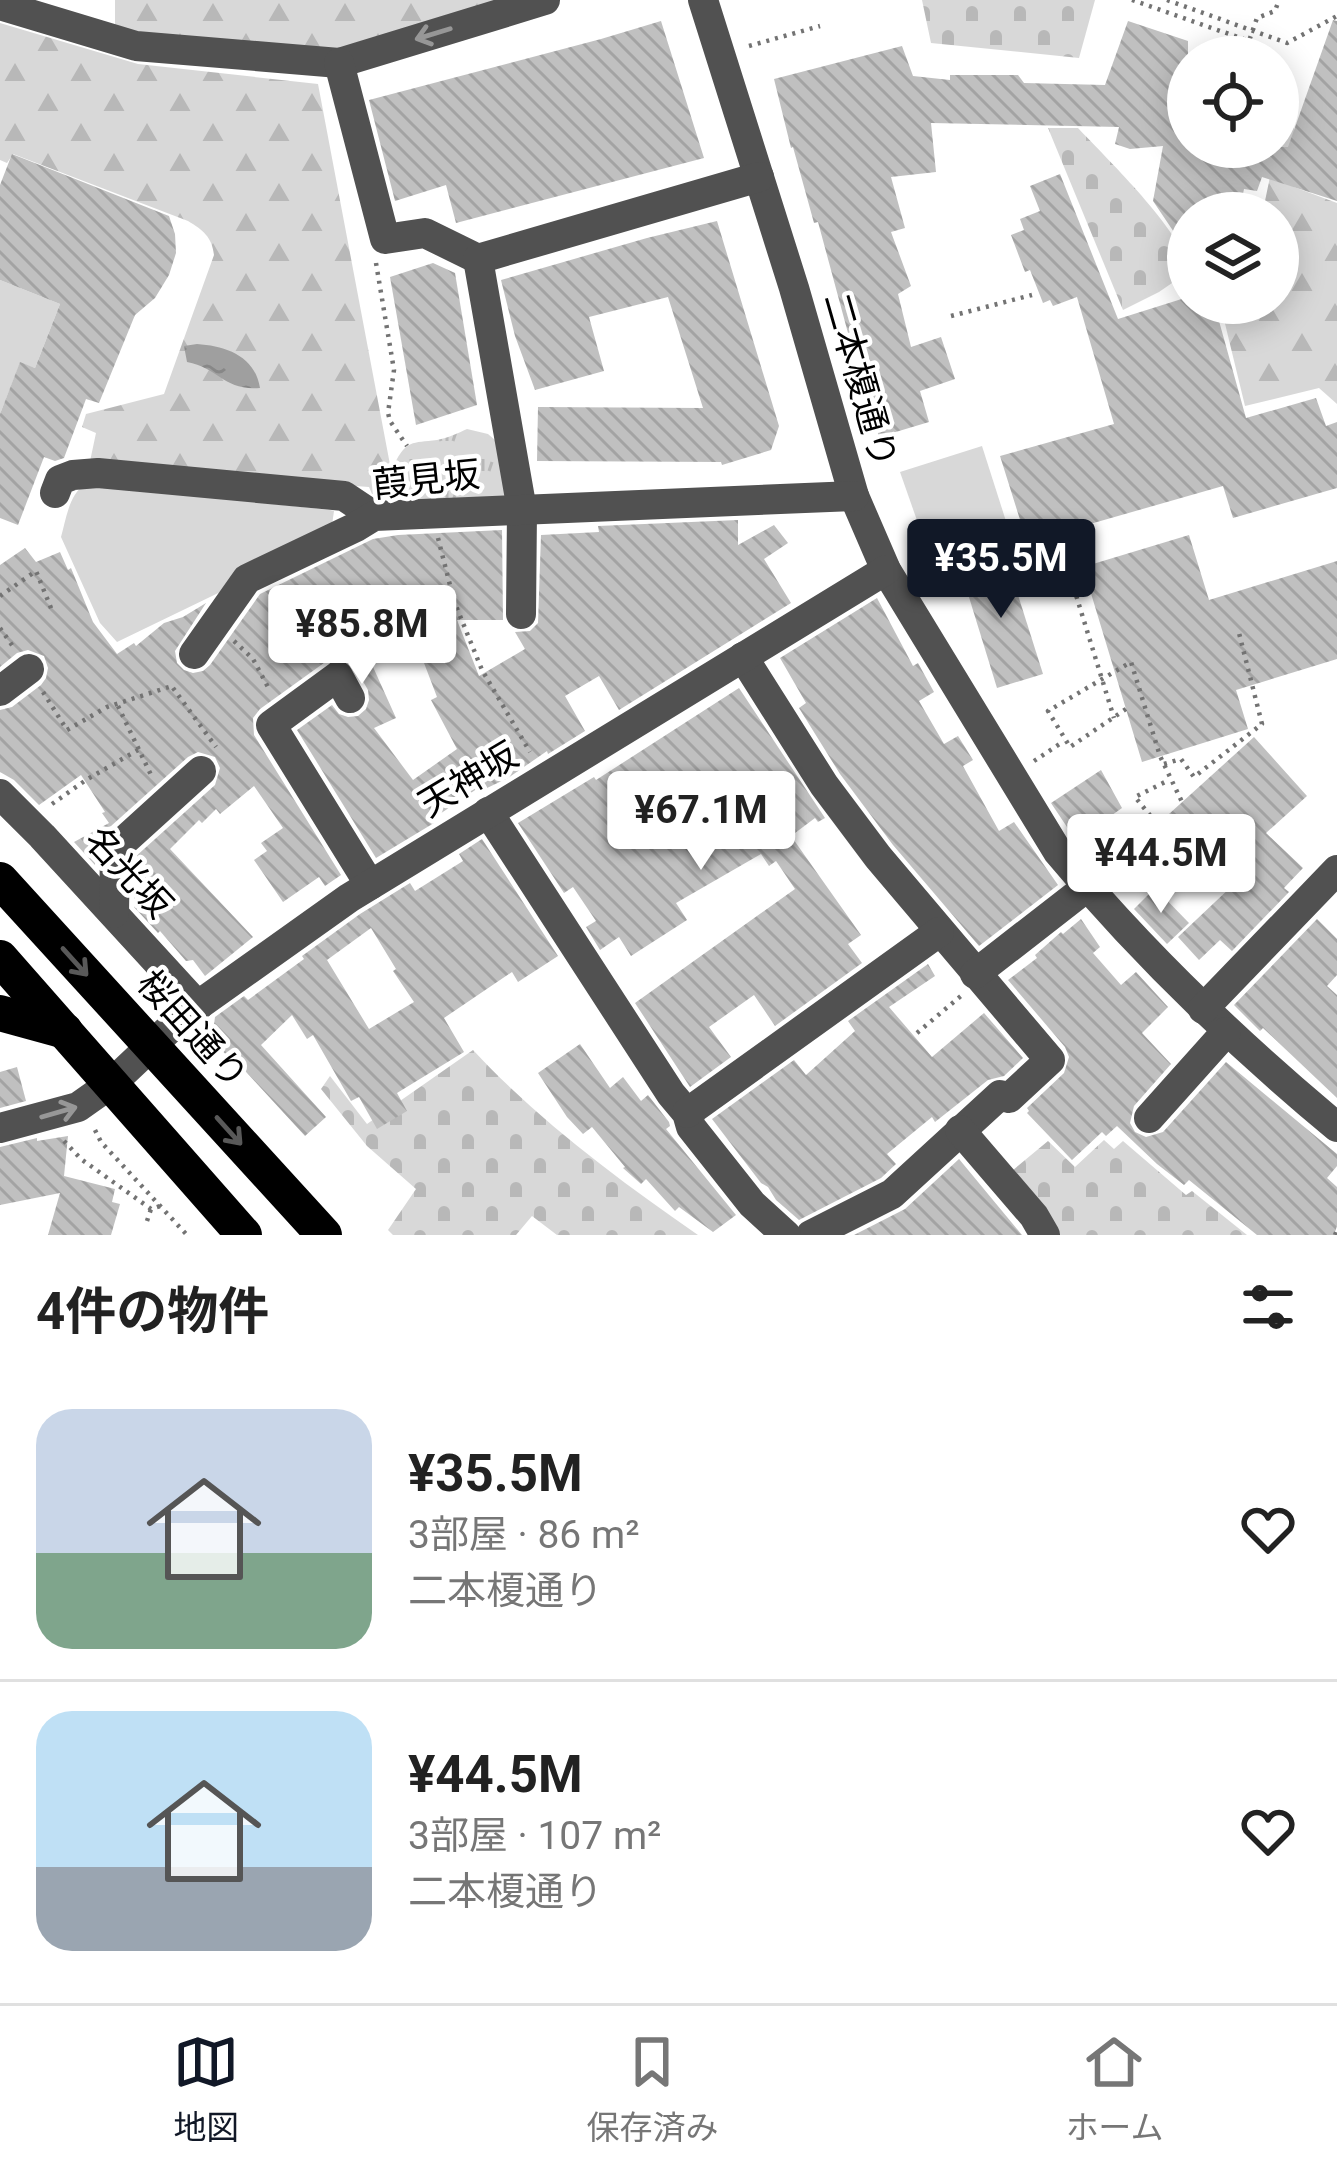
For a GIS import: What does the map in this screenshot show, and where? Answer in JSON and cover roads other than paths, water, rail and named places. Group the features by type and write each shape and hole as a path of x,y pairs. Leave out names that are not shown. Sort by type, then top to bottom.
{"highway":[{"name":"桜田通り","path":"0,880 324,1235"},
{"path":"0,958 244,1235"},
{"path":"0,1013 64,1031"}],"street":[{"path":"0,5 136,46 339,62 544,0"},
{"name":"二本榎通り","path":"703,0 854,496 886,570 1058,852 1226,1032 1337,1126"},
{"path":"339,62 386,239 425,233 478,260 759,177"},
{"path":"478,260 522,509 520,614"},
{"path":"55,493 60,480 98,473 344,496 365,522"},
{"name":"葭見坂","path":"194,654 247,579 365,522 522,509 854,496"},
{"name":"天神坂","path":"0,1129 78,1107 112,1084 198,1006 370,885 886,570"},
{"path":"743,657 824,785 939,932 1050,1060 1009,1098 1000,1095 892,1193 811,1235"},
{"path":"0,691 29,668"},
{"path":"350,698 338,676 271,725 370,885"},
{"path":"114,913 115,848 201,770"},
{"name":"名光坂","path":"0,794 198,1006"},
{"path":"488,812 687,1113 691,1127 752,1204 786,1235"},
{"path":"1203,1009 1337,870"},
{"path":"978,977 1087,887"},
{"path":"687,1113 939,932"},
{"path":"1149,1118 1226,1032"},
{"path":"960,1130 1046,1235"}],"water":[{"path":"197,344 238,355 252,368 260,388 238,386 187,362 184,346"}]}
